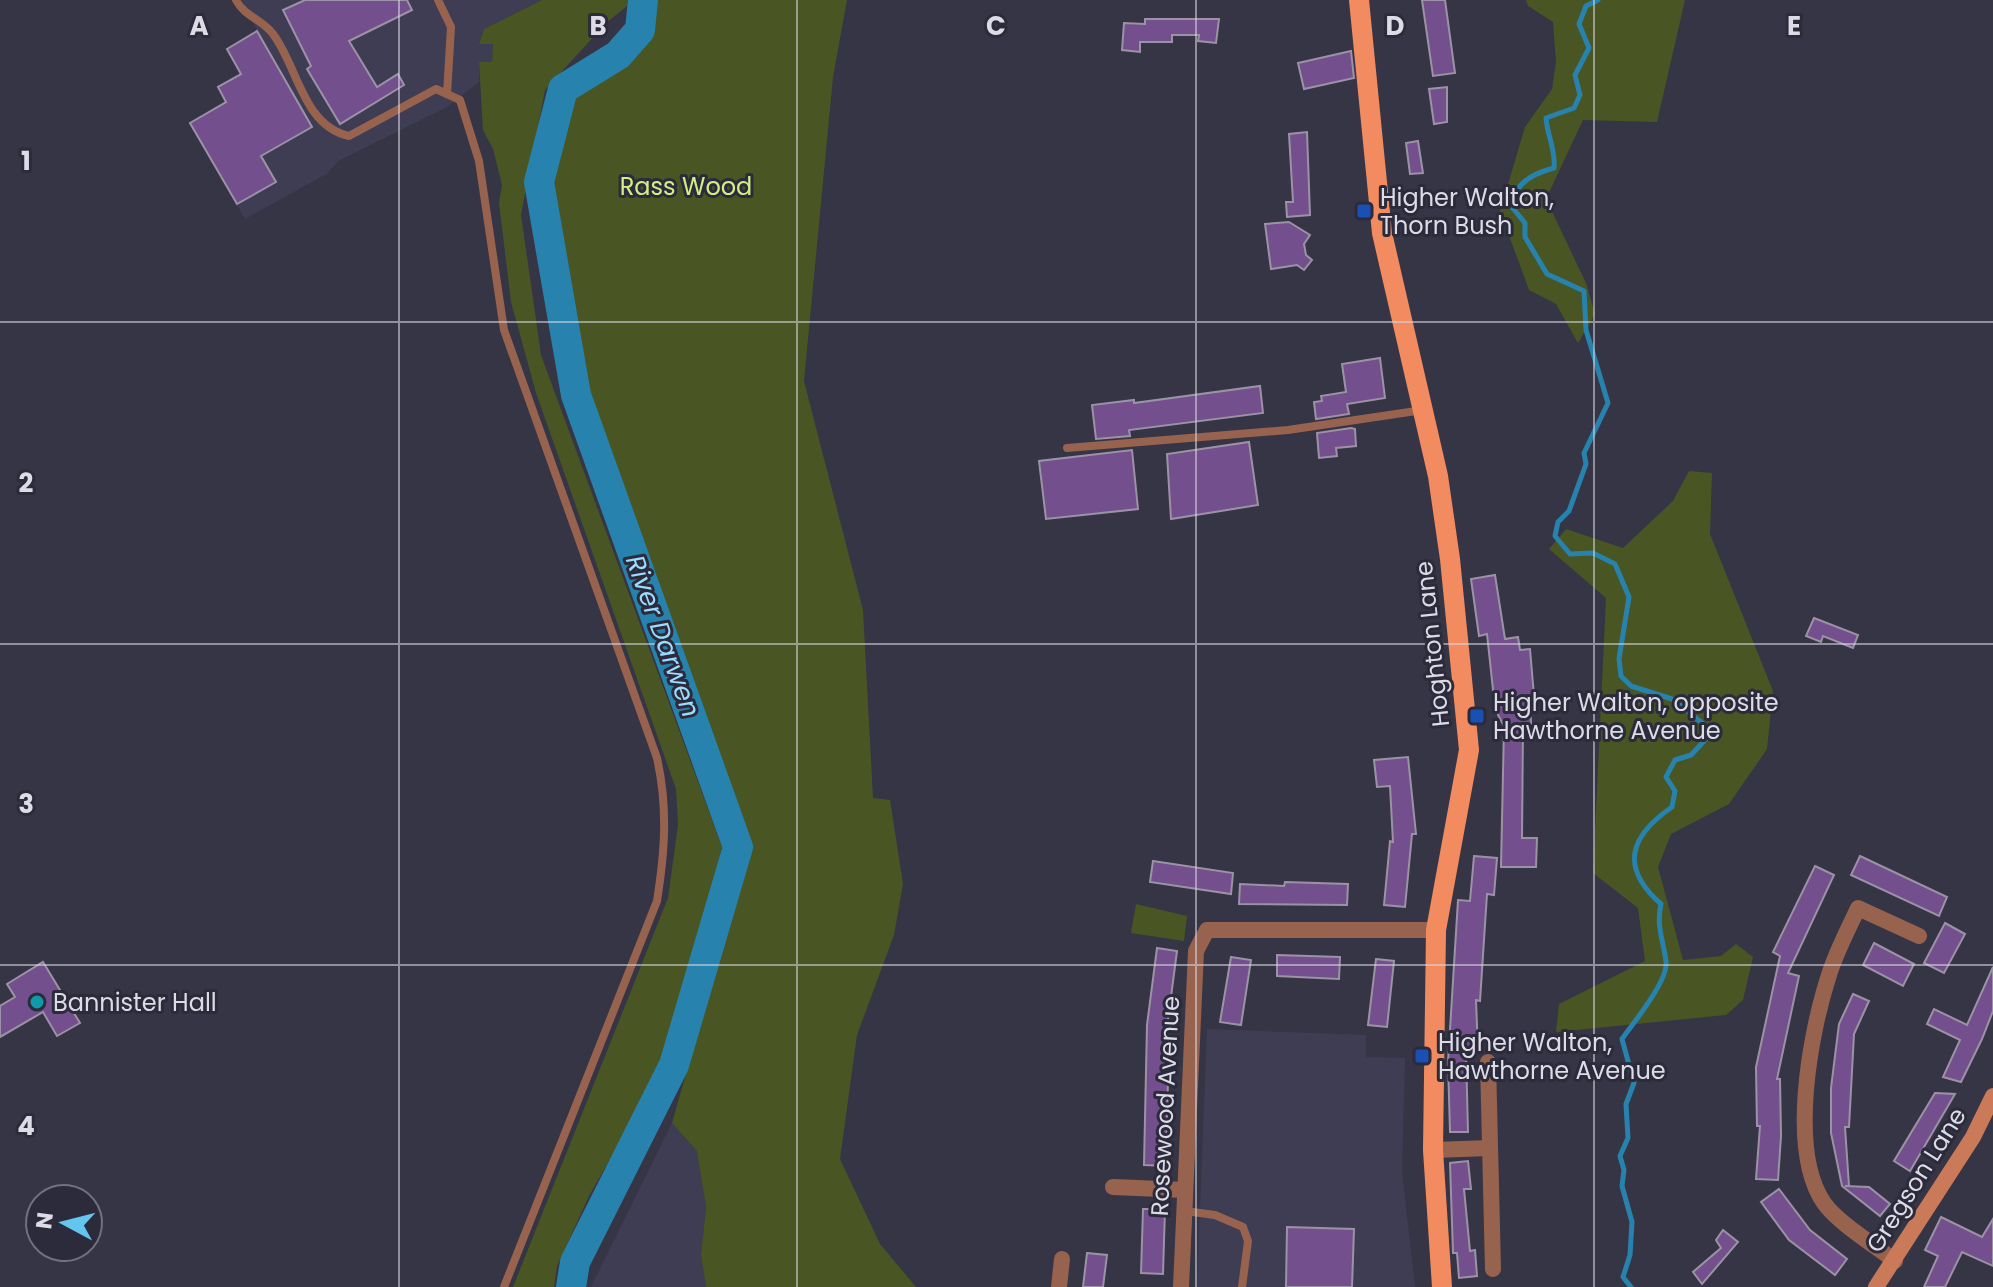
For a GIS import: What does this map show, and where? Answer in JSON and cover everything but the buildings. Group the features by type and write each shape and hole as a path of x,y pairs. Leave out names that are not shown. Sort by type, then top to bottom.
{"main road":[{"name":"Hoghton Lane","path":"1361,1 1382,233 1398,314 1424,410 1450,559 1469,750 1436,930 1433,1150 1442,1287"}],"street":[{"path":"1895,1261 1825,1205 1809,1175 1806,1133 1813,1033 1830,973 1858,908 1919,936"},
{"name":"Rosewood Avenue","path":"1181,1287 1196,951 1207,930 1436,930"},
{"path":"1488,1062 1493,1269"},
{"name":"Gregson Lane","path":"1876,1287 1973,1137 1993,1096"},
{"path":"1433,1150 1490,1148"},
{"path":"1113,1187 1185,1190"},
{"path":"1059,1287 1062,1259"}],"lane":[{"path":"236,0 273,33 313,110 332,132 349,136 436,89 460,100 479,161 504,330 657,758 666,798 667,842 657,901 504,1287"},
{"path":"438,0 451,27 447,94"},
{"path":"1067,448 1288,430 1424,410"},
{"path":"1184,1211 1215,1215 1243,1227 1248,1241 1242,1287"}],"shaded area":[{"path":"242,0 542,0 484,29 479,43 493,44 492,62 479,62 479,82 447,107 338,161 328,173 245,219 190,123 226,102 218,87 241,74 227,49 257,31"},
{"path":"1207,1029 1366,1035 1366,1057 1405,1058 1402,1172 1415,1287 1197,1287"},
{"path":"672,1123 697,1150 706,1207 701,1255 706,1287 591,1287"}],"green space":[{"path":"542,0 628,0 627,6 606,23 545,90 521,215 541,355 722,847 665,1062 589,1196 557,1266 554,1287 513,1287 668,898 678,825 676,789 536,393 511,302 499,203 502,185 493,149 483,130 479,62 492,62 493,44 479,44 484,29"},
{"name":"Rass Wood","path":"647,0 847,0 833,77 804,381 863,610 873,798 890,800 903,884 894,935 857,1035 840,1159 880,1244 916,1287 706,1287 701,1255 706,1207 697,1151 672,1123 751,846 587,391 548,182 568,93 618,63 643,31"},
{"path":"1526,0 1685,0 1657,122 1583,120 1546,199 1586,283 1595,314 1578,343 1556,304 1529,290 1500,211 1525,127 1552,89 1556,62 1553,22 1528,6"},
{"path":"1689,471 1712,473 1710,534 1773,691 1767,749 1729,804 1671,834 1658,867 1683,960 1721,956 1736,944 1753,957 1743,1000 1726,1015 1556,1032 1559,1004 1645,961 1638,908 1593,873 1606,598 1549,549 1566,529 1623,548 1673,501"},
{"path":"1136,904 1187,916 1184,941 1131,933"}],"waterway":[{"name":"River Darwen","path":"571,1287 575,1262 674,1065 738,847 576,395 539,182 563,89 618,55 640,30 643,0"},
{"path":"1598,0 1586,6 1579,24 1589,48 1575,75 1580,95 1574,108 1546,118 1554,168 1526,180 1516,191 1511,206 1525,223 1525,237 1547,274 1584,291 1586,330 1608,403 1584,453 1586,464 1569,511 1558,522 1555,536 1570,554 1593,553 1615,564 1629,597 1619,659 1621,676 1631,686 1672,699 1707,727 1706,739 1691,755 1675,760 1666,777 1675,791 1672,807 1647,829 1635,852 1639,877 1661,904 1660,926 1666,961 1657,990 1622,1039 1634,1083 1626,1104 1628,1138 1620,1156 1624,1170 1622,1186 1632,1222 1630,1255 1623,1277 1631,1287"}],"place":[{"name":"Higher Walton, Thorn Bush","path":"1364,211"},
{"name":"Higher Walton, opposite Hawthorne Avenue","path":"1477,716"},
{"name":"Bannister Hall","path":"37,1002"},
{"name":"Higher Walton, Hawthorne Avenue","path":"1422,1056"}]}
